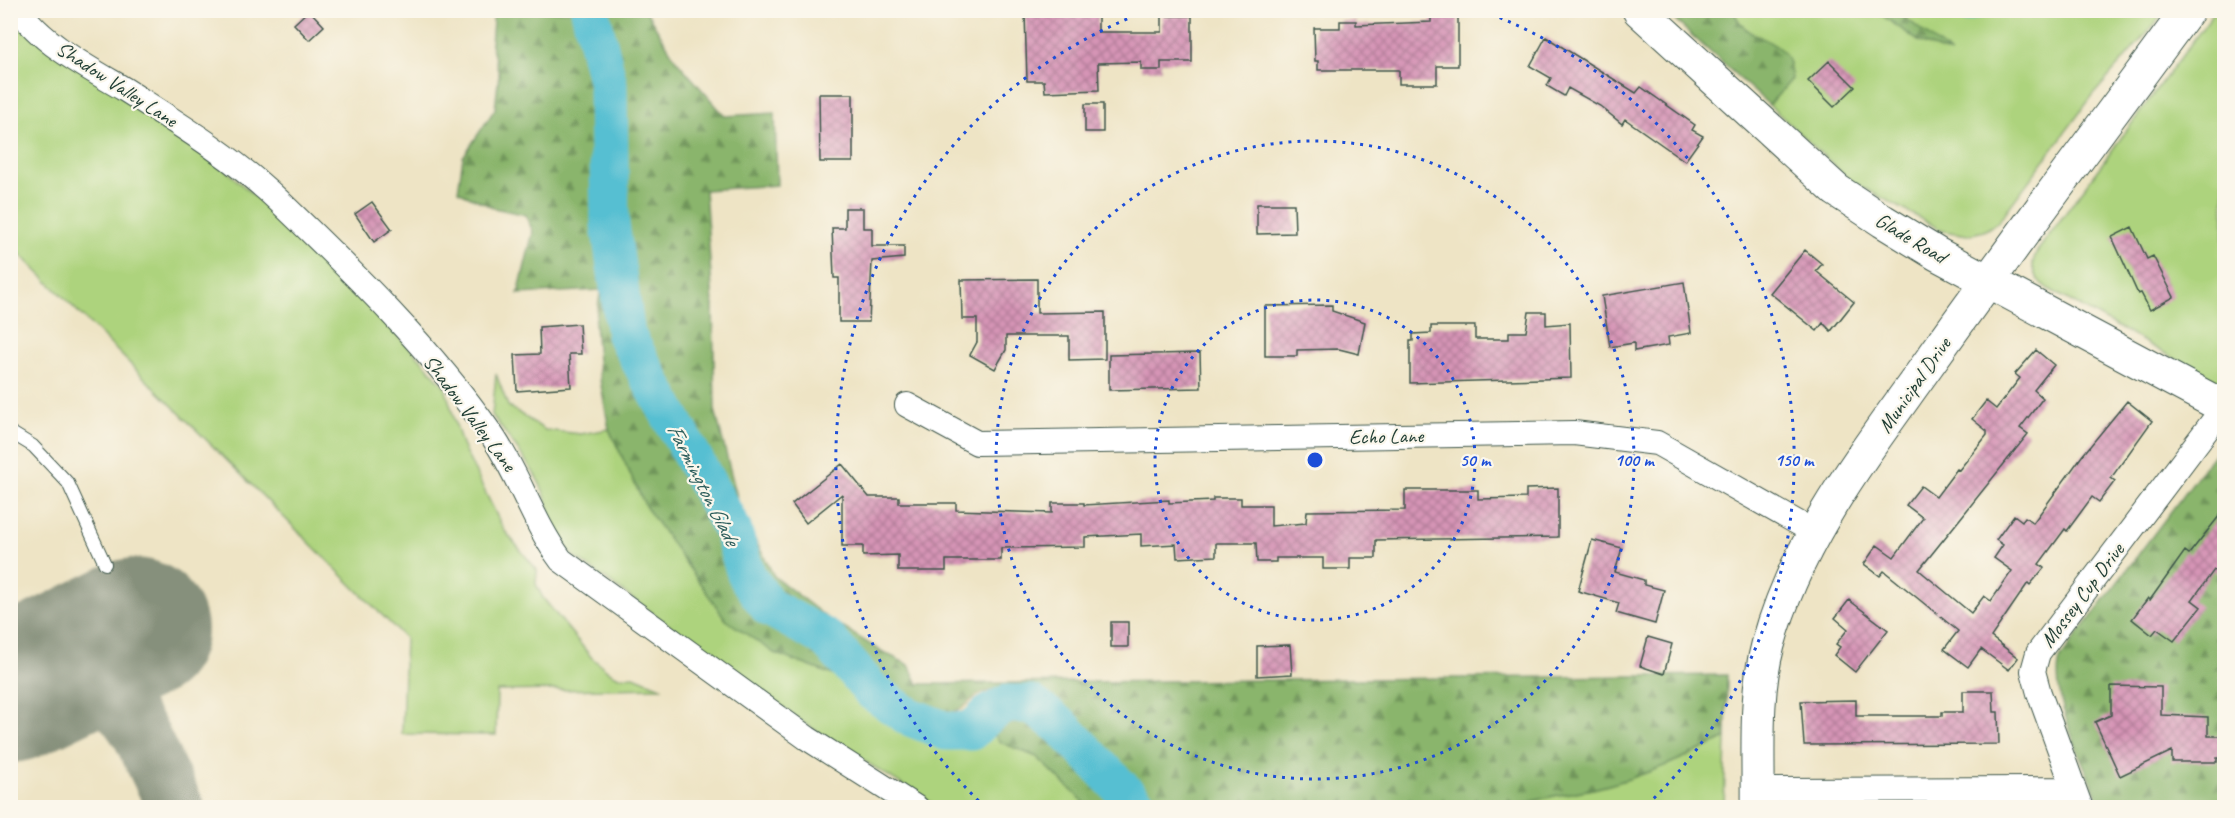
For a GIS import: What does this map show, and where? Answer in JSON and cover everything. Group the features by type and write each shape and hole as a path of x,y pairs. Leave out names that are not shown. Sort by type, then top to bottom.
{"main road":[{"name":"Glade Road","path":"1639,10 1836,189 1919,243 2224,407"},
{"name":"Municipal Drive","path":"1758,799 1760,691 1767,646 1788,589 1814,532 1836,495 1987,281 2188,10"}],"street":[{"name":"Shadow Valley Lane","path":"20,10 44,35 227,156 277,199 375,298 462,396 513,469 544,533 561,560 807,738 917,807"},
{"name":"Echo Lane","path":"907,405 977,443 1574,433 1657,443 1814,532"},
{"name":"Mossey Cup Drive","path":"2077,798 2033,671 2038,653 2224,407"},
{"path":"1758,799 2077,798"}],"lane":[{"path":"10,432 33,446 68,483 105,564"}],"path":[{"path":"1151,803 1189,807"}],"green space":[{"path":"494,11 585,11 604,84 607,224 623,337 727,527 745,582 765,609 821,640 860,685 774,653 726,620 646,507 609,429 599,374 595,323 601,290 518,294 533,232 526,215 494,208 458,191 463,157 495,109 499,74 491,44"},
{"path":"595,11 646,11 676,60 725,116 775,113 777,185 705,190 713,304 715,410 741,513 774,576 826,617 879,650 909,665 918,684 1727,675 1726,738 1647,773 1597,788 1546,798 1516,807 1151,808 1071,720 996,689 945,714 923,712 902,704 894,697 887,684 775,604 751,576 732,522 632,331 622,293 613,224 612,82"},
{"path":"1665,11 1734,11 1742,26 1777,46 1783,52 1788,61 1792,79 1769,105"},
{"path":"1734,11 1876,11 1920,42 1949,53 1897,11 2166,11 2093,95 1999,221 1984,231 1968,235 1943,231 1851,181 1769,105 1791,79 1783,52 1747,30"},
{"path":"1876,11 1897,11 1951,54 1920,42"},
{"path":"2215,11 2224,11 2224,386 2047,288 2036,277 2033,268 2036,253"},
{"path":"10,13 219,164 311,247 419,357 445,387 462,445 504,530 537,570 536,584 543,598 592,658 611,673 619,677 634,676 663,688 497,691 496,735 402,734 405,638 11,245"},
{"path":"496,374 508,406 545,430 581,434 609,429 646,507 774,653 860,685 870,699 907,723 979,740 994,734 1000,742 1037,757 1089,807 938,807 810,727 575,557 555,526 535,475 492,415"},
{"path":"2224,441 2224,807 2102,807 2079,754 2064,711 2059,691 2058,672 2061,657"},
{"path":"1021,722 1037,725 1054,737 1122,807 1089,807 1037,757 1000,742 994,734 1007,724"},
{"path":"1726,738 1724,807 1516,808 1546,798 1597,788 1647,773"}],"sand":[{"path":"585,11 595,11 612,82 613,224 622,293 632,330 732,522 751,576 775,604 822,632 887,684 897,700 918,710 935,715 948,715 962,708 979,694 996,689 1019,688 1039,697 1071,720 1151,807 1122,807 1054,737 1037,725 1021,722 1007,724 994,734 960,744 925,735 870,699 849,669 821,640 765,609 745,582 727,527 623,337 607,224 604,84"}],"building":[{"path":"309,10 324,26 309,40 294,24"},
{"path":"1431,10 1458,10 1458,66 1437,66 1437,84 1399,84 1399,70 1318,70 1318,61 1315,61 1314,28 1340,28 1340,21 1356,21 1356,25 1431,22"},
{"path":"1098,12 1098,32 1162,32 1162,16 1192,16 1192,62 1161,62 1161,70 1141,70 1141,62 1098,63 1099,90 1045,92 1044,81 1027,81 1025,13"},
{"path":"1546,37 1636,93 1641,87 1695,125 1692,130 1703,136 1685,161 1625,119 1622,124 1600,106 1568,88 1564,96 1547,86 1551,78 1530,66"},
{"path":"1829,61 1855,87 1834,107 1808,81"},
{"path":"819,94 853,94 853,162 820,162"},
{"path":"1085,104 1103,104 1103,132 1085,132"},
{"path":"372,202 392,229 374,242 355,214"},
{"path":"1257,204 1294,204 1295,233 1257,234"},
{"path":"845,208 863,208 863,228 872,228 872,246 904,246 904,258 872,261 869,322 839,322 839,278 834,278 832,228 845,228"},
{"path":"2132,227 2147,259 2153,256 2174,297 2150,310 2141,293 2138,294 2112,237"},
{"path":"1805,250 1822,264 1816,271 1854,302 1831,331 1823,323 1817,331 1770,293"},
{"path":"1037,279 1037,313 1105,312 1105,359 1069,360 1069,336 1006,336 1006,350 995,369 970,355 977,342 977,319 962,319 961,280"},
{"path":"1684,282 1691,333 1668,337 1669,345 1634,351 1634,343 1610,347 1602,296"},
{"path":"1332,305 1332,311 1365,322 1359,354 1339,349 1297,350 1297,356 1265,356 1265,306"},
{"path":"1529,312 1546,312 1546,325 1570,323 1571,378 1410,383 1410,341 1413,341 1413,334 1431,333 1431,326 1475,326 1475,339 1509,339 1509,332 1526,332"},
{"path":"579,324 581,354 569,354 571,387 517,391 515,355 540,354 539,327"},
{"path":"2036,350 2054,365 2034,390 2043,398 2020,428 2028,434 1919,570 1971,613 1984,596 1991,601 2012,571 1994,558 2003,545 1996,540 2014,515 2022,521 2025,517 2033,523 2082,456 2127,401 2152,421 2111,478 2115,481 2099,502 2092,497 2067,531 2065,529 2039,564 2044,568 2030,585 2028,583 1991,637 2018,658 2009,670 1981,649 1968,667 1944,649 1958,631 1884,571 1880,576 1864,564 1877,545 1894,557 1923,518 1906,505 1921,486 1936,497 1957,469 1959,470 1987,435 1987,431 1972,419 1986,401 1996,409 2020,378 2015,374"},
{"path":"1200,353 1201,388 1109,390 1109,355"},
{"path":"842,464 869,497 899,497 899,503 956,503 956,510 1052,513 1052,503 1084,503 1084,505 1169,500 1169,503 1213,501 1213,498 1241,498 1241,505 1271,505 1271,526 1306,523 1307,511 1405,510 1405,490 1478,490 1478,499 1526,498 1526,489 1558,488 1558,537 1376,540 1376,558 1350,558 1350,569 1323,569 1323,558 1276,558 1276,562 1257,562 1256,543 1216,543 1216,556 1177,558 1176,544 1141,546 1141,534 1085,537 1085,547 1001,548 1001,560 946,560 946,571 898,571 898,555 863,556 863,546 842,546 842,494 806,523 792,504"},
{"path":"2224,510 2224,577 2214,570 2192,600 2201,607 2174,641 2157,629 2152,635 2132,619 2148,598 2150,600 2185,551 2189,554"},
{"path":"1592,540 1622,548 1615,572 1644,580 1644,585 1664,590 1655,624 1616,613 1619,603 1578,591"},
{"path":"1849,600 1888,630 1855,672 1834,655 1840,647 1836,644 1848,629 1835,618"},
{"path":"1111,622 1128,622 1128,647 1111,647"},
{"path":"1648,637 1672,644 1664,674 1640,666"},
{"path":"1290,645 1292,674 1257,676 1257,646"},
{"path":"2111,686 2161,687 2161,715 2208,717 2208,736 2224,736 2224,758 2217,758 2217,762 2172,762 2172,751 2120,776 2095,722 2111,715"},
{"path":"1963,691 1993,691 1994,712 1998,712 1999,744 1804,745 1801,701 1856,700 1856,716 1942,716 1942,712 1963,712"}],"waterway":[{"name":"Farmington Glade","path":"590,10 608,84 610,224 626,335 732,529 747,577 769,607 827,639 872,691 908,716 946,731 971,731 989,714 1007,704 1031,704 1061,726 1140,808"},
{"path":"1949,10 1965,19 1996,10"}],"taxiway":[{"path":"33,680 68,678 96,686 125,712 140,733 176,808"}],"runway":[{"path":"10,691 135,630"}]}
